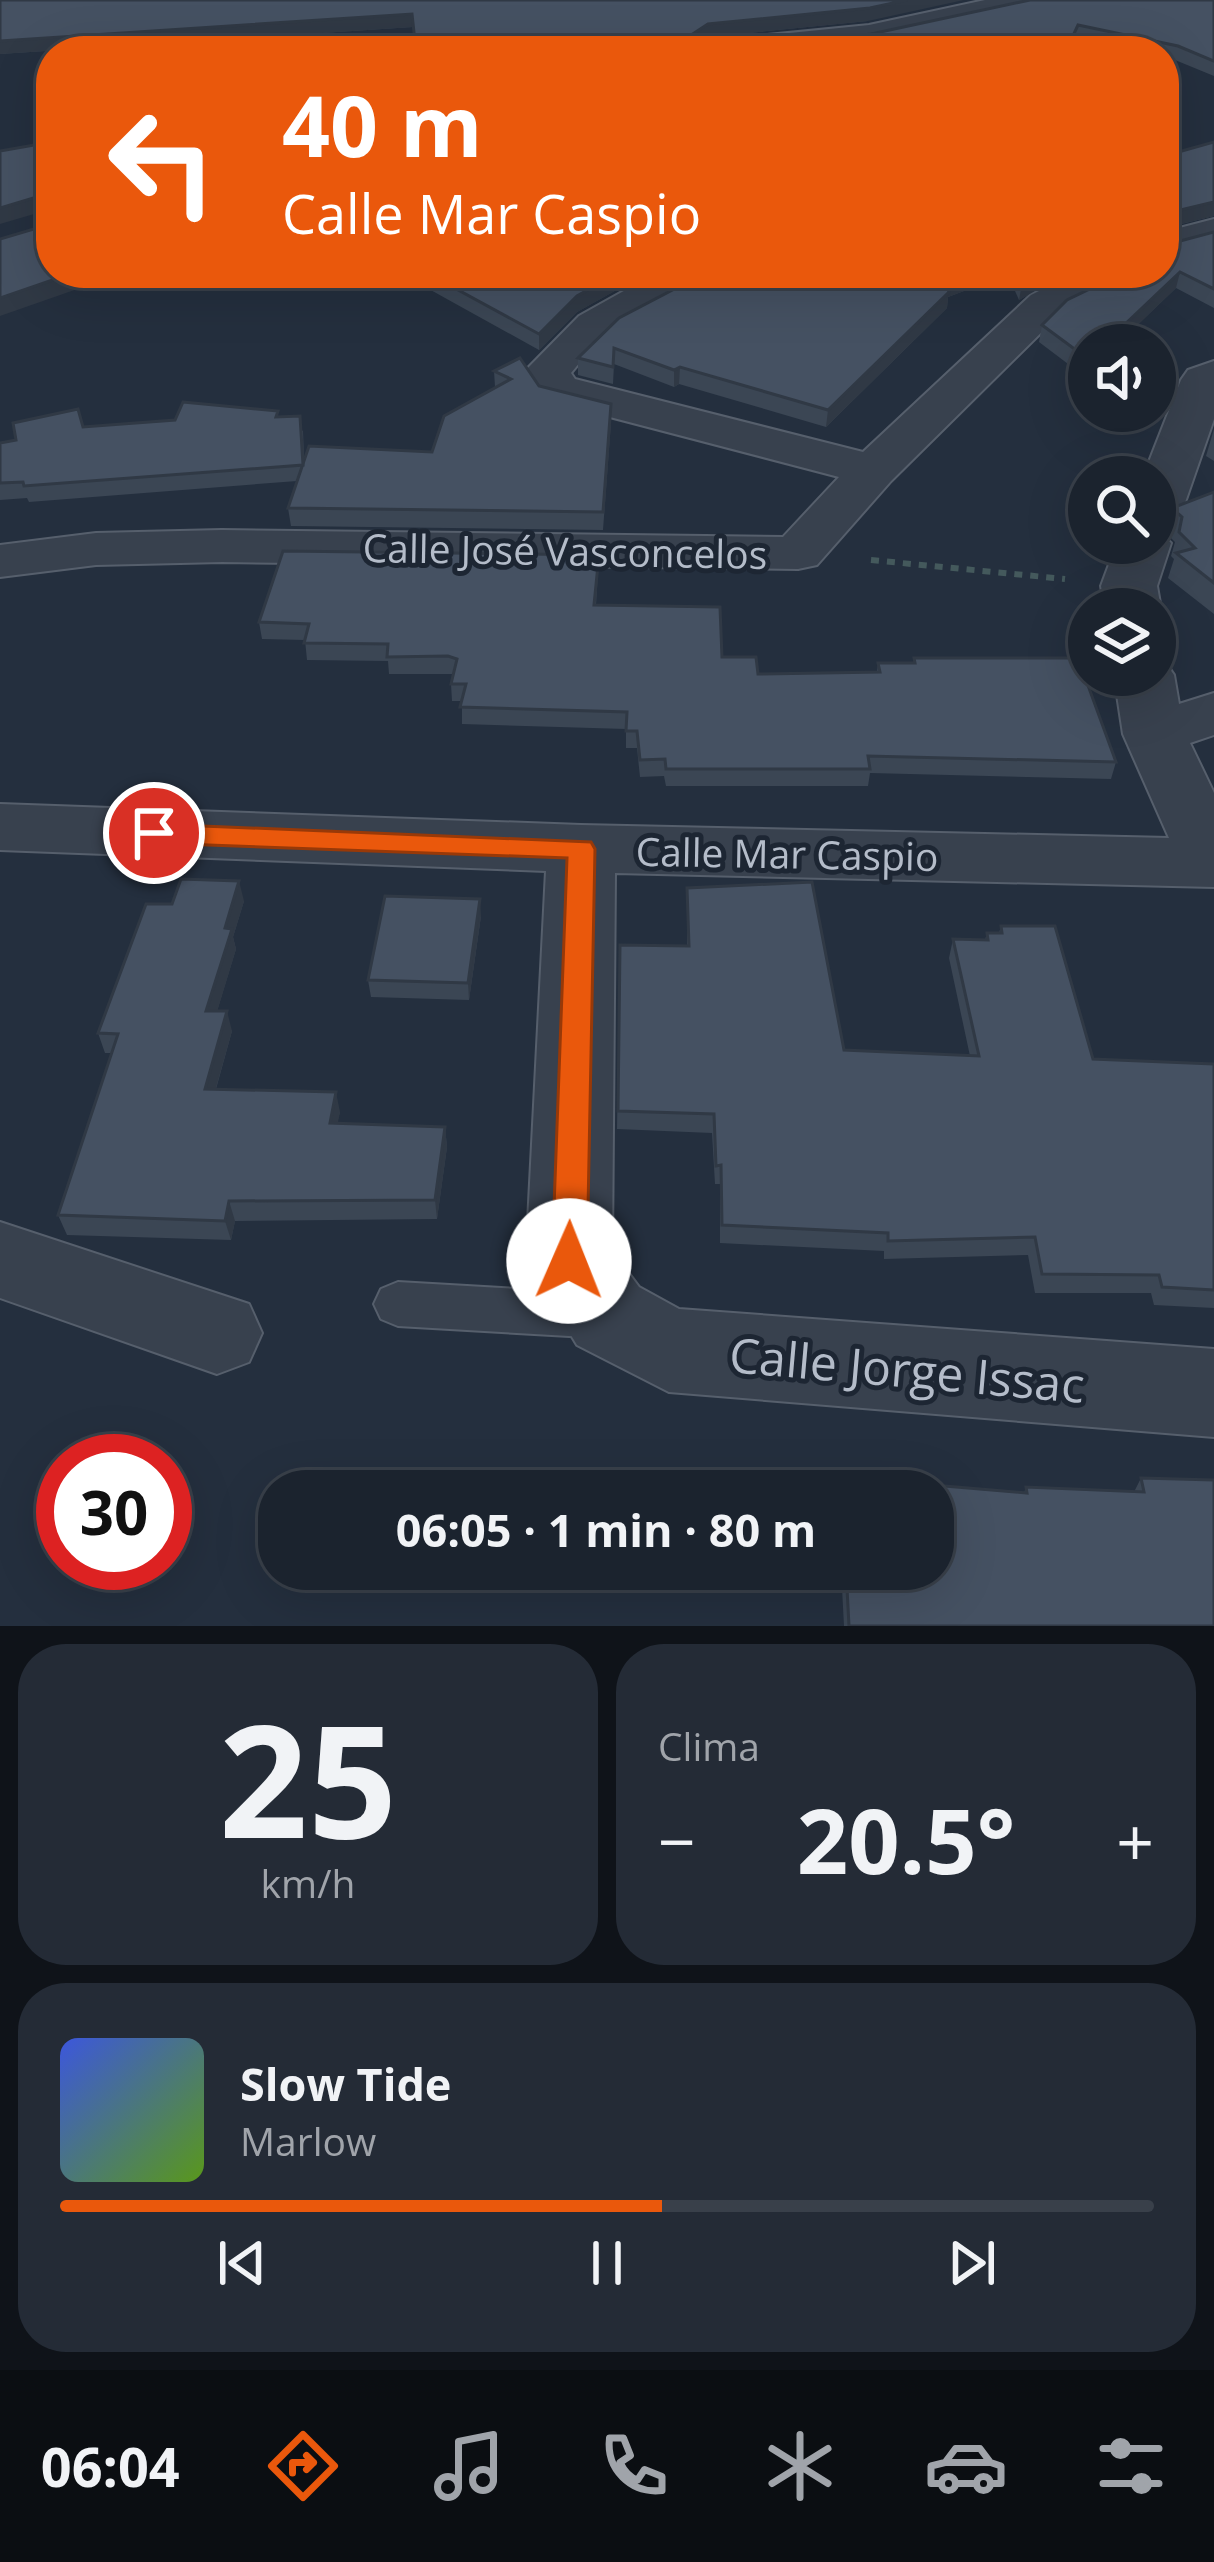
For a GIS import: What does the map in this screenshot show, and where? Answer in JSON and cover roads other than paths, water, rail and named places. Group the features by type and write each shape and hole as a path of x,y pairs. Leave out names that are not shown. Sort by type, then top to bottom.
{"street":[{"path":"850,36 1027,0"},
{"path":"1179,241 1214,231"},
{"path":"655,288 637,295 560,354 547,372 558,389 873,470 1046,304 1078,288"},
{"path":"1176,457 1204,380 1214,375"},
{"name":"Calle José Vasconcelos","path":"0,561 96,549 222,546 798,553 873,470"},
{"path":"1214,713 1149,705 1214,862"},
{"name":"Calle Mar Caspio","path":"0,827 581,849 1214,862"},
{"name":"Calle Jorge Issac","path":"581,849 569,1261 608,1316 669,1350 1214,1393"},
{"path":"0,1260 218,1333"}],"lane":[{"name":"Calle Jorge Issac","path":"398,1304 608,1316"}]}
